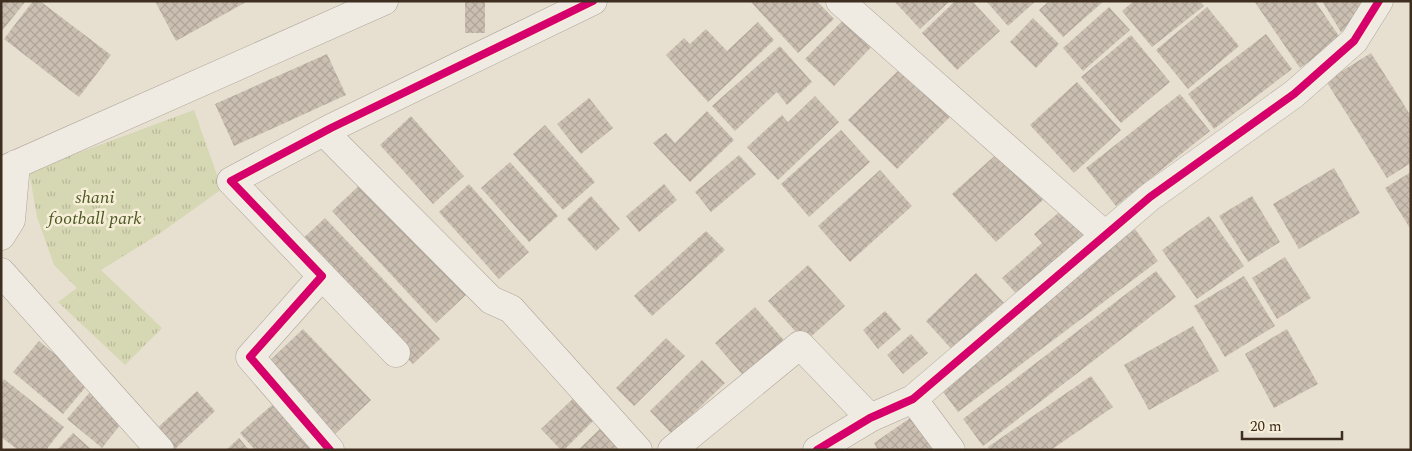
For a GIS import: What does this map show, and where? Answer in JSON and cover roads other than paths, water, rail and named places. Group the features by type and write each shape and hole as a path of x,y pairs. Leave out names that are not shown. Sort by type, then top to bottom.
{"street":[{"path":"1,236 11,220 9,168 384,1"},
{"path":"396,353 231,181 324,132 593,1"},
{"path":"840,1 1105,235"},
{"path":"817,450 870,418 913,399 1150,197 1294,94 1354,41 1379,1"},
{"path":"324,132 491,300 511,309 638,450"},
{"path":"1,272 160,450"},
{"path":"322,276 250,357 330,450"},
{"path":"672,450 800,345 870,418"},
{"path":"913,399 951,450"}],"park label":[{"name":"shani football park","path":"95,207"}]}
